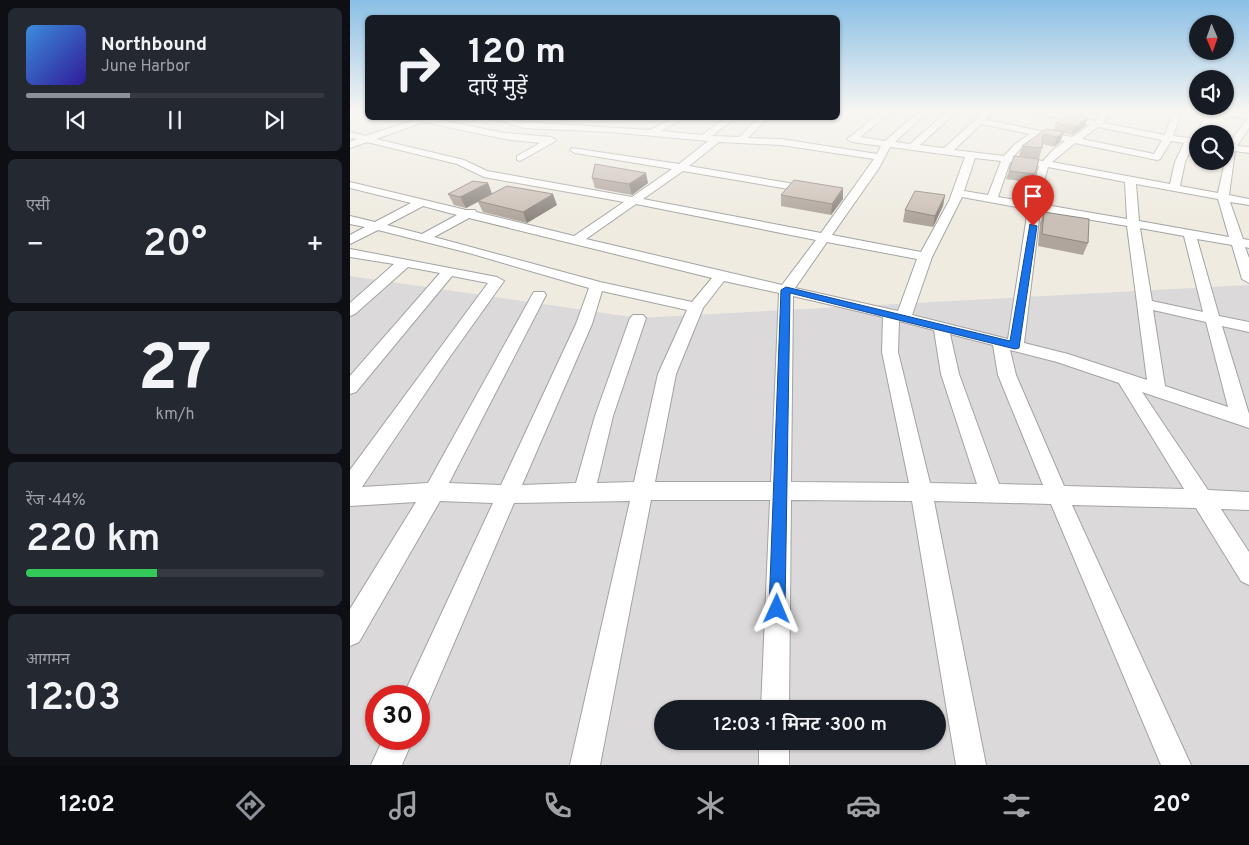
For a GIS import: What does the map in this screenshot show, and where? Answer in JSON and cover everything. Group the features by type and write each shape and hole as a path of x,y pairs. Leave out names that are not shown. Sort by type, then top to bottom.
{"street":[{"path":"403,149 460,162 484,174 925,257"},
{"path":"520,158 536,149"},
{"path":"577,240 679,169 702,149"},
{"path":"750,149 766,152"},
{"path":"826,149 880,157"},
{"path":"775,700 786,290 824,238 847,195 869,167 880,157 884,149"},
{"path":"917,149 1044,164 1130,180 1150,169 1162,149"},
{"path":"946,152 950,149"},
{"path":"992,200 1005,160 1014,149"},
{"path":"1062,149 1044,164 1037,188 1036,207 1008,344 1007,375 1176,765"},
{"path":"1096,149 1150,169 1174,188 1249,202"},
{"path":"575,150 824,192"},
{"path":"1174,188 1180,162 1189,151"},
{"path":"971,156 958,194 925,257 898,316 890,352 921,492 971,765"},
{"path":"1226,170 1223,197 1249,279"},
{"path":"1130,180 1134,224 1157,389"},
{"path":"513,189 529,181"},
{"path":"350,185 721,276 898,316 1062,358 1245,419"},
{"path":"958,194 1249,244"},
{"path":"350,240 421,203"},
{"path":"422,238 482,206"},
{"path":"350,220 597,286 696,307"},
{"path":"1189,234 1245,419"},
{"path":"350,253 497,281 443,354 350,487"},
{"path":"350,311 405,262"},
{"path":"350,388 448,272"},
{"path":"584,765 667,374 696,307 721,276"},
{"path":"422,685 584,324 597,286"},
{"path":"350,633 434,492 539,295"},
{"path":"1145,304 1249,327"},
{"path":"584,492 604,416 638,318"},
{"path":"942,327 950,374 991,493"},
{"path":"1124,378 1249,573"},
{"path":"350,498 434,492 508,494 642,490 780,490 1057,494 1249,501"},
{"path":"386,765 393,750"},
{"path":"774,750 774,765"}],"shaded area":[{"path":"350,276 638,318 1249,285 1249,765 350,765"}],"building":[{"path":"1014,156 1039,159 1035,174 1009,171"},
{"path":"595,164 646,173 629,184 592,178"},
{"path":"794,180 843,188 832,204 781,195"},
{"path":"473,181 488,183 460,197 448,194"},
{"path":"507,186 553,194 523,212 478,201"},
{"path":"915,191 945,195 935,216 905,210"},
{"path":"1044,212 1089,219 1088,243 1042,234"}],"route":[{"path":"777,609 786,290 891,314 1015,346 1033,226"}]}
